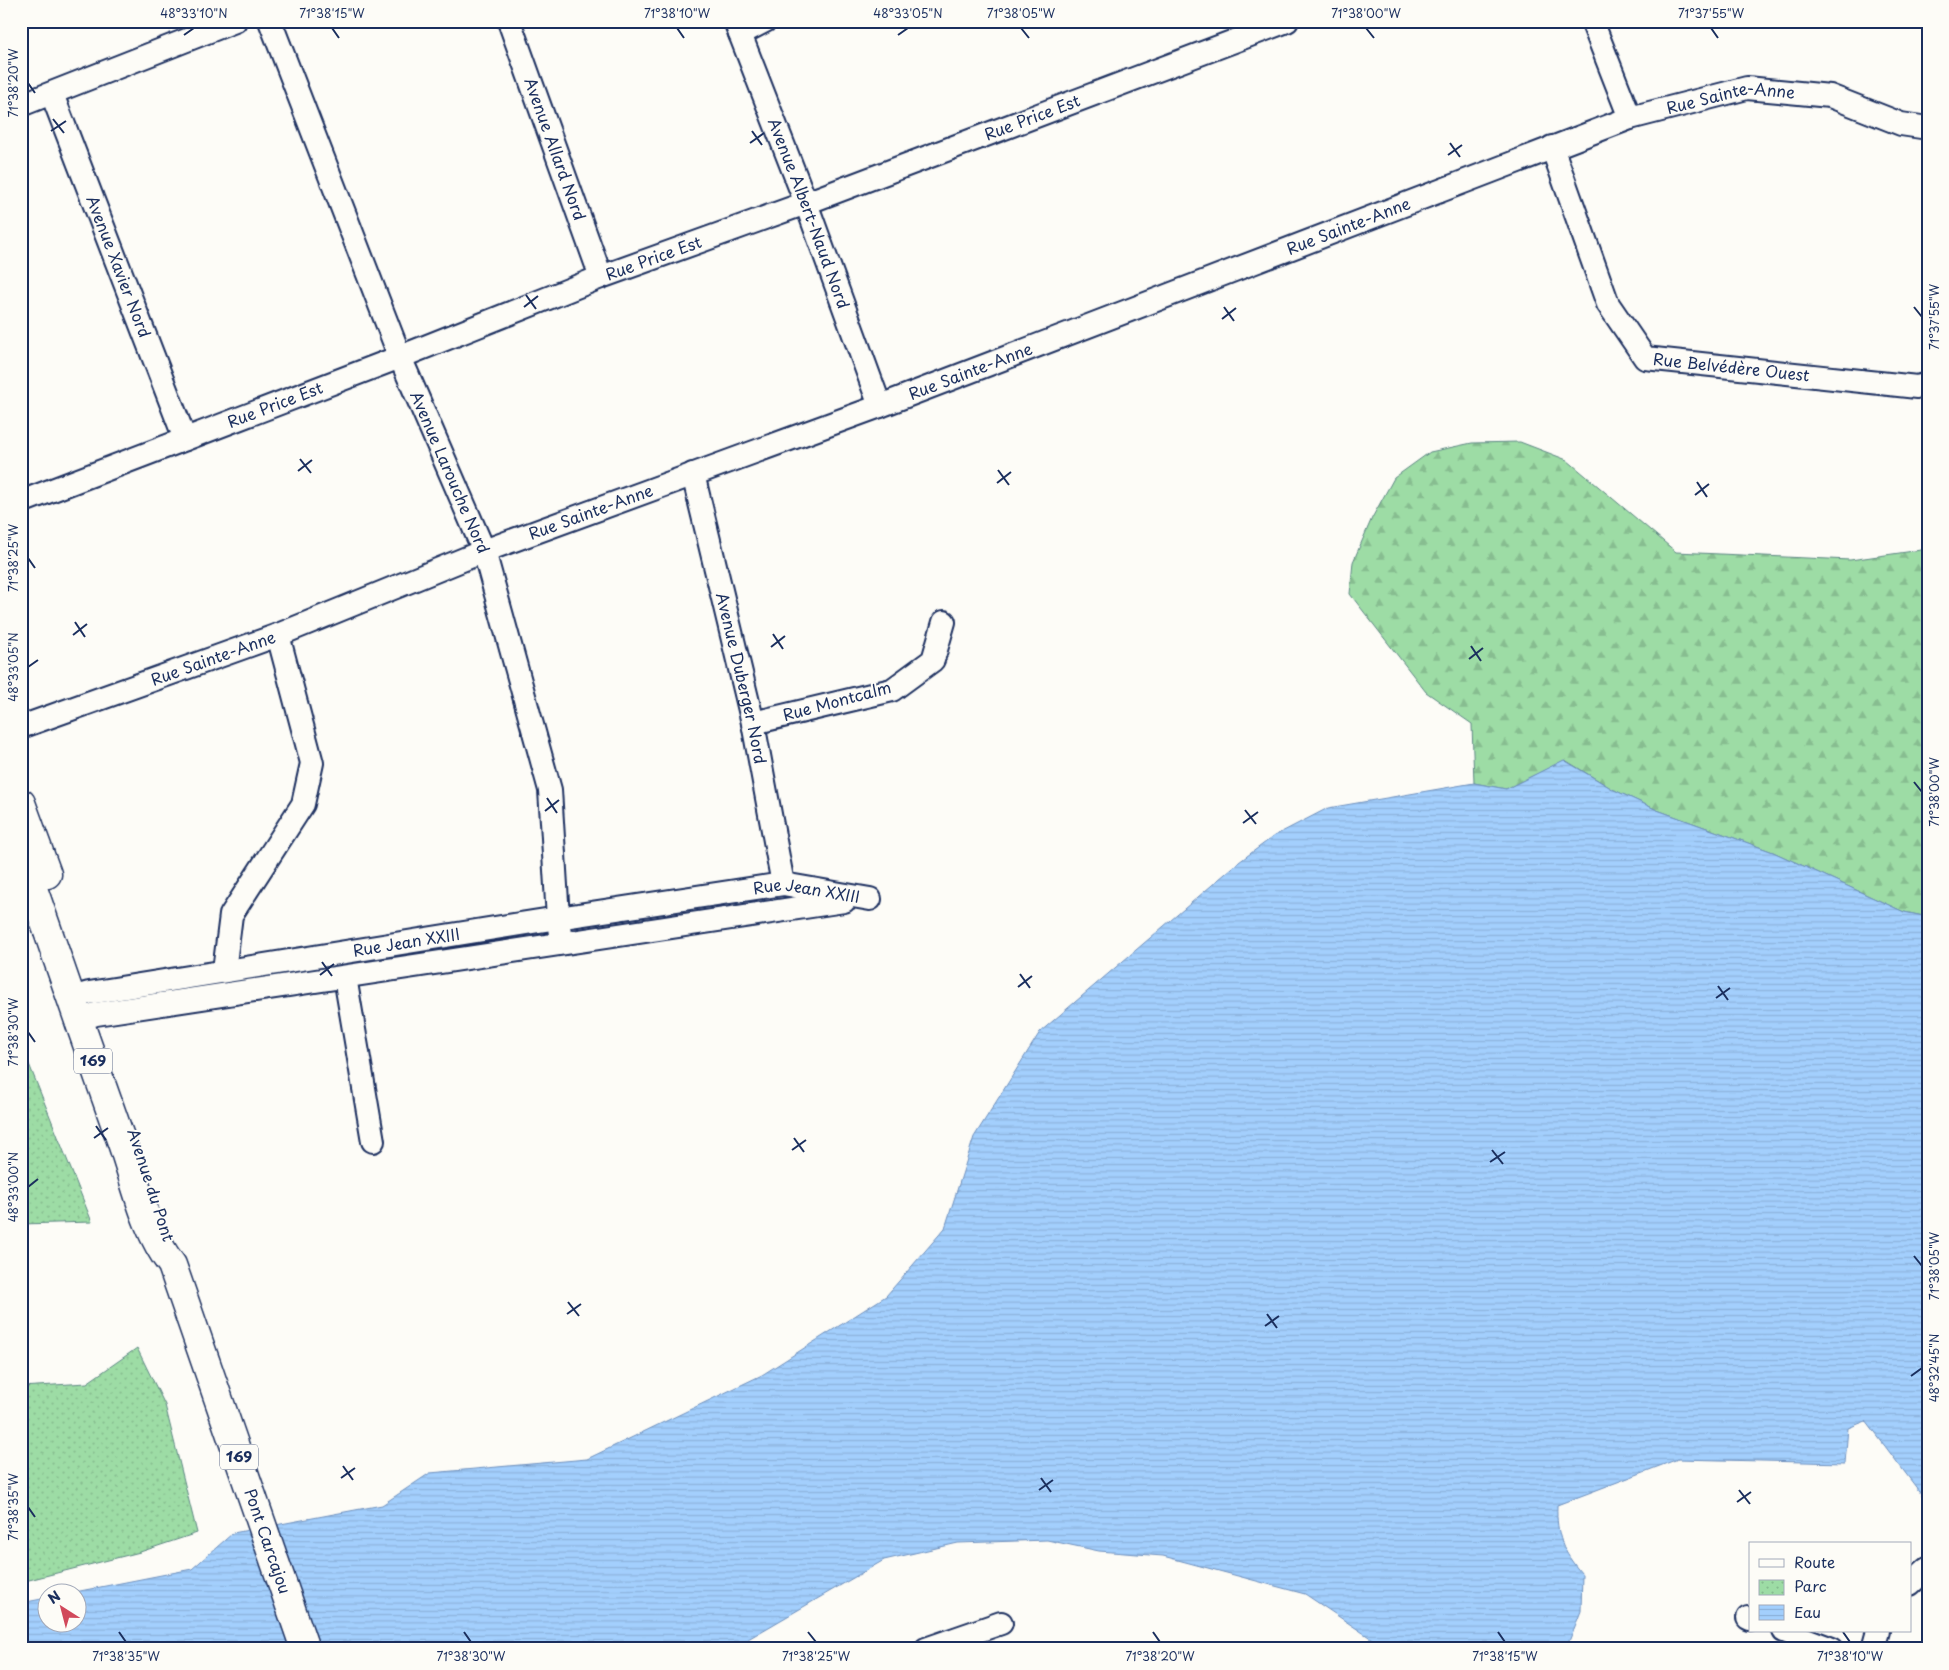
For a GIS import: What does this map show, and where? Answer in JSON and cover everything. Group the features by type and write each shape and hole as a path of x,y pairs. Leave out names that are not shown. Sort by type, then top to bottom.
{"main road":[{"name":"Avenue du Pont","path":"21,803 83,1006 122,1144 149,1227 159,1249 172,1265"},
{"name":"Avenue du Pont","path":"21,854 83,1006"},
{"name":"Pont Carcajou","path":"172,1265 305,1649"}],"street":[{"path":"21,105 235,21"},
{"name":"Avenue Larouche Nord","path":"270,21 400,357 484,551 550,790 558,918 562,943"},
{"name":"Avenue Allard Nord","path":"509,21 601,277"},
{"path":"737,28 764,21"},
{"name":"Rue Price Est","path":"21,502 400,357 601,277 806,203 1287,21"},
{"path":"1592,21 1630,118"},
{"name":"Avenue Albert-Naud Nord","path":"737,28 806,203 880,406"},
{"name":"Rue Sainte-Anne","path":"21,727 278,635 484,551 880,406 1630,118 1747,88 1830,96 1902,124 1928,128"},
{"name":"Avenue Xavier Nord","path":"52,94 185,439"},
{"name":"Rue Belvédère Ouest","path":"1552,147 1608,304 1645,358 1918,387 1928,384"},
{"name":"Avenue Duberger Nord","path":"693,474 753,723 783,884"},
{"name":"Rue Montcalm","path":"753,723 892,690 933,660 944,622"},
{"path":"224,971 231,916 303,804 312,763 278,635"},
{"name":"Rue Jean XXIII","path":"783,884 870,898 345,977 83,1006 224,971 783,884"},
{"path":"345,977 373,1141"},
{"path":"1912,1582 1928,1568"},
{"path":"926,1649 1001,1623"},
{"path":"1787,1632 1832,1649"},
{"path":"1872,1649 1878,1632"}],"green space":[{"path":"1520,442 1567,460 1676,552 1850,560 1928,549 1928,917 1904,912 1773,852 1657,810 1614,790 1565,760 1506,789 1474,783 1472,724 1426,692 1350,594 1353,562 1372,518 1394,478 1430,452 1472,443"},
{"path":"21,1044 92,1222 21,1224"},
{"path":"137,1348 165,1405 197,1533 140,1552 21,1582 21,1387 87,1383"}],"water":[{"path":"1564,760 1614,790 1657,810 1773,852 1904,912 1928,917 1928,1503 1866,1421 1848,1428 1845,1463 1678,1459 1557,1505 1559,1534 1565,1550 1582,1574 1581,1611 1566,1649 1387,1649 1305,1594 1163,1556 1099,1551 1047,1540 958,1543 884,1560 731,1649 21,1649 21,1603 38,1600 38,1632 88,1632 88,1589 192,1569 233,1533 382,1505 430,1473 587,1459 762,1375 886,1296 945,1228 974,1137 1040,1032 1239,862 1274,836 1328,808 1474,783 1506,789"}]}
